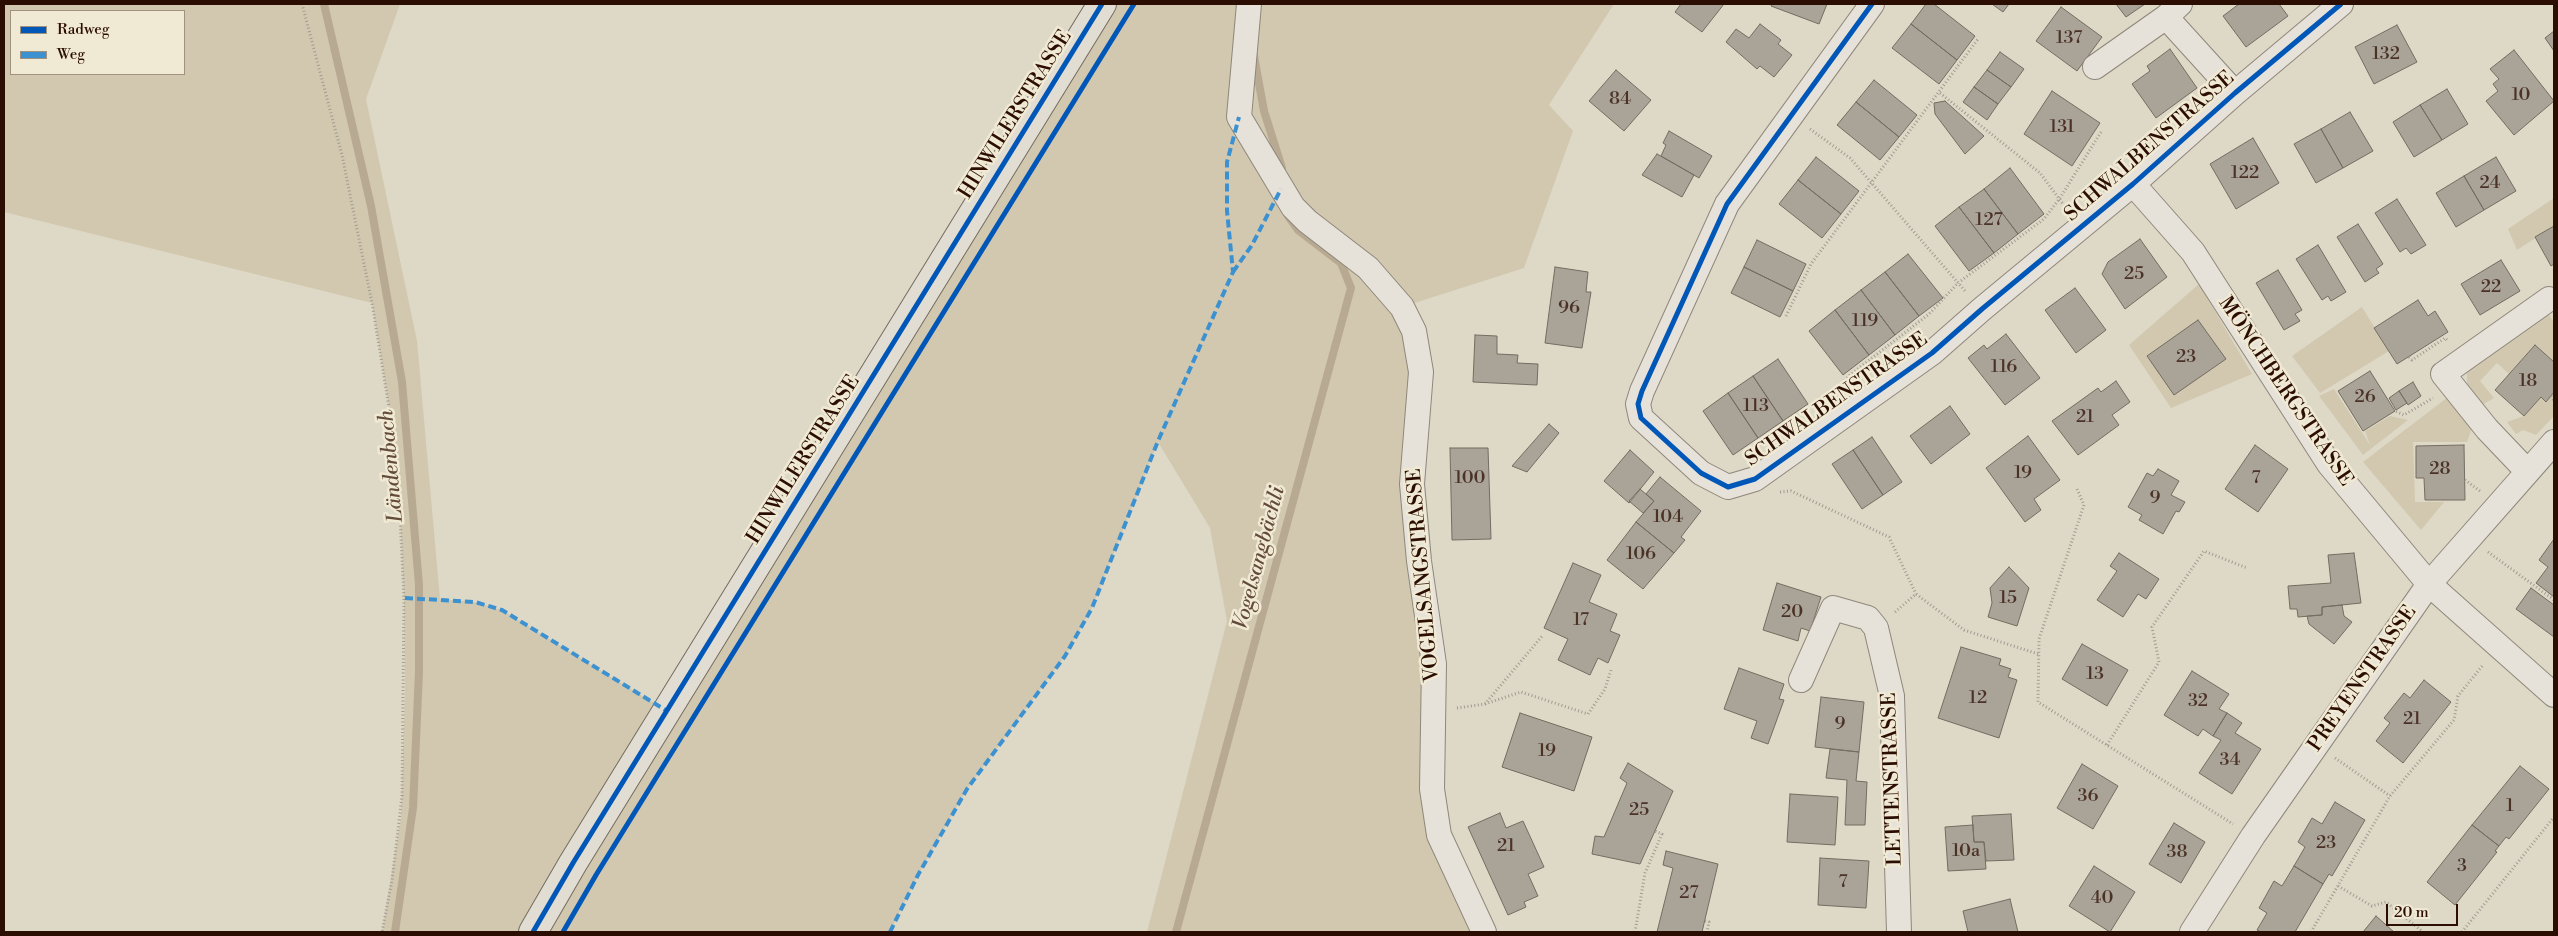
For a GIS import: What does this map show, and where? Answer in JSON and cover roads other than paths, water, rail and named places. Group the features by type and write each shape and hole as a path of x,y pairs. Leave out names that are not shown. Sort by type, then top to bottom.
{"main road":[{"name":"HINWILERSTRASSE","path":"533,932 579,854 1102,4"}],"street":[{"name":"VOGELSANGSTRASSE","path":"1249,4 1239,117 1294,207 1307,221 1368,268 1402,307 1414,331 1420,372 1412,484 1419,560 1434,664 1432,789 1439,835 1484,932"},
{"name":"SCHWALBENSTRASSE","path":"1872,4 1727,204 1642,391 1638,404 1641,418 1701,473 1728,487 1755,479 1932,353 1982,309 2134,184 2235,92 2341,4"},
{"name":"SCHWALBENSTRASSE","path":"2095,68 2173,10 2235,92"},
{"name":"MÖNCHBERGSTRASSE","path":"2134,184 2193,252 2329,464 2430,584 2554,695"},
{"path":"2527,471 2450,387 2442,374 2549,299"},
{"name":"PREYENSTRASSE","path":"2192,932 2253,836 2430,584 2554,442"},
{"name":"LETTENSTRASSE","path":"1801,680 1833,608 1868,618 1876,628 1892,696 1899,932"}],"waterway":[{"name":"Ländenbach","path":"324,4 371,206 402,382 419,585 419,672 413,808 395,932"},
{"name":"Vogelsangbächli","path":"1254,56 1264,111 1282,168"},
{"name":"Vogelsangbächli","path":"1176,932 1351,288 1341,263 1298,230 1288,216"}]}
